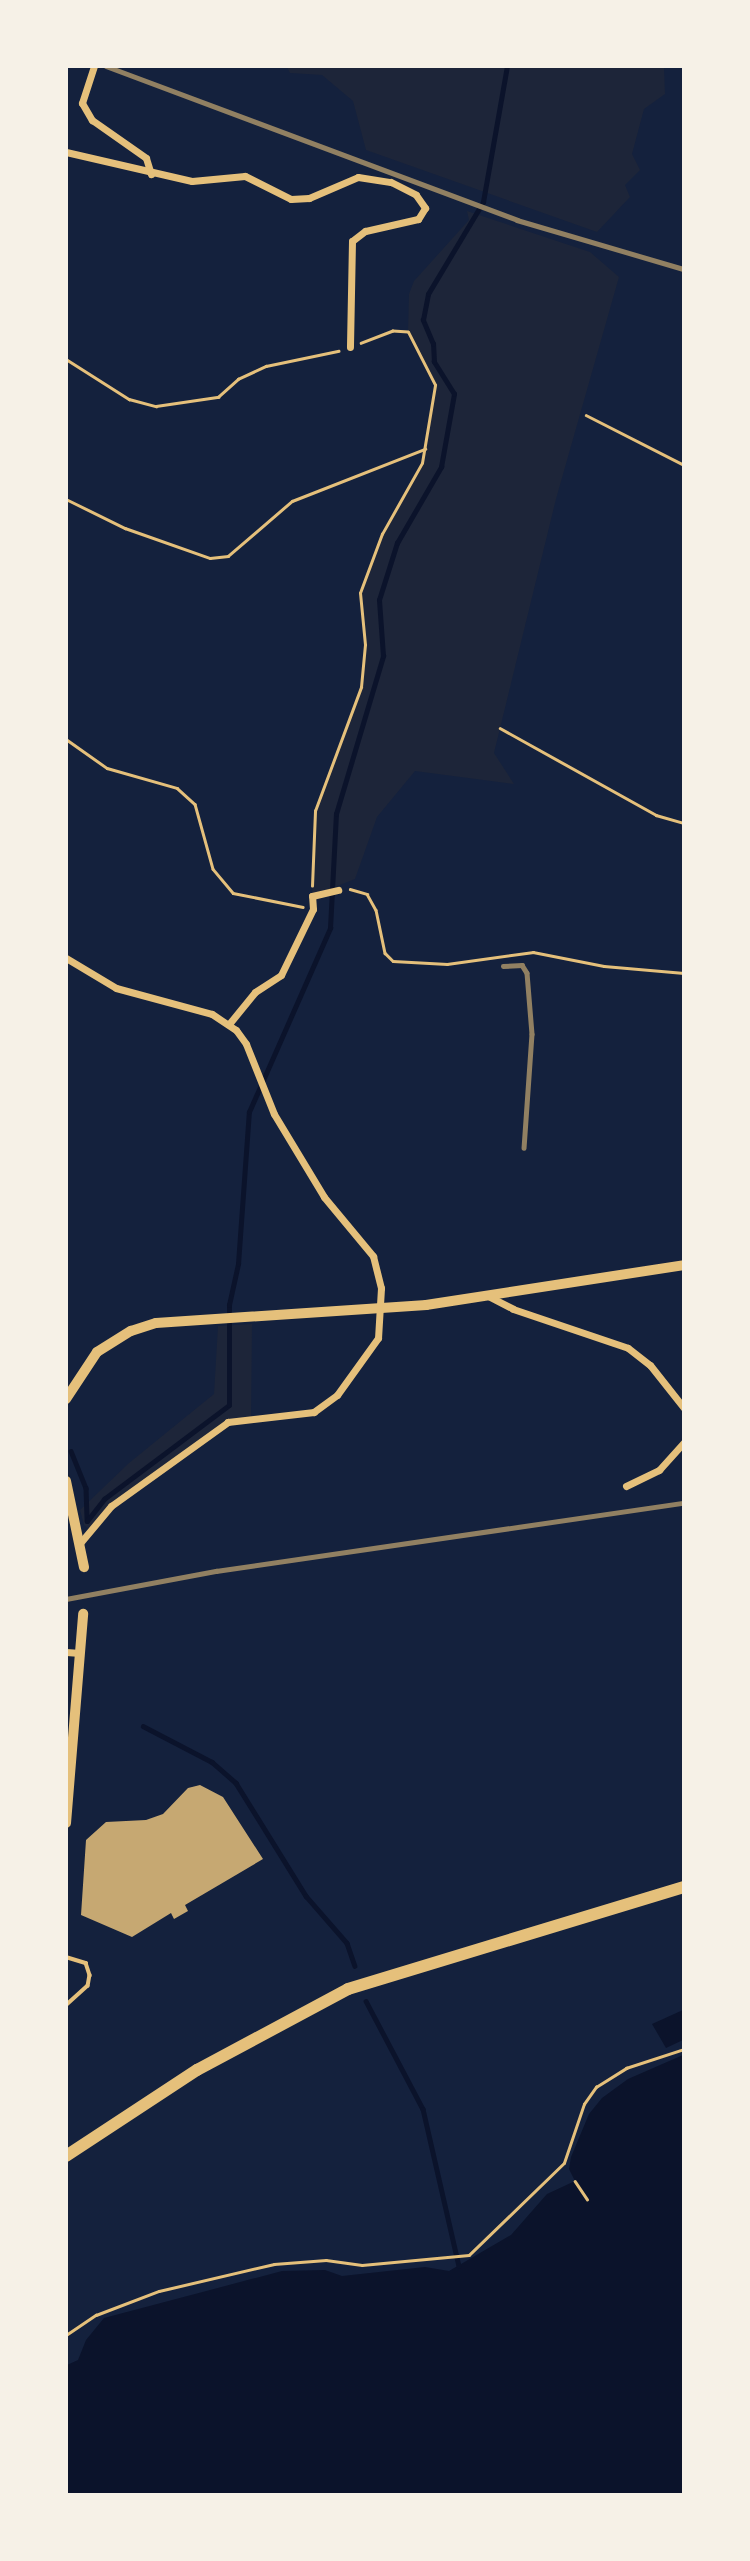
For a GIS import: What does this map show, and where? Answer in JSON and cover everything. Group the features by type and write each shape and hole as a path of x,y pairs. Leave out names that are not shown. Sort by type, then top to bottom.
{"main road":[{"path":"66,2156 175,2083 348,1989 684,1887"}],"street":[{"path":"94,66 82,103 92,120 146,158 151,174"},
{"path":"66,152 151,174 192,181 245,176 291,200 309,198 358,177 391,182 416,195 425,208 418,219 365,231 352,242 350,347"},
{"path":"229,1024 255,992 281,975 313,909 312,895 338,890"},
{"path":"66,958 116,988 212,1014 229,1024 246,1044 264,1094 324,1197 373,1256 382,1288 378,1338 337,1395 314,1412 228,1422 111,1506 80,1542"},
{"path":"66,1399 87,1363 118,1337 156,1323 381,1308 488,1296 684,1265"},
{"path":"488,1296 513,1309 628,1348 650,1365 684,1408"},
{"path":"626,1486 659,1470 684,1442"},
{"path":"66,1481 84,1567"},
{"path":"66,1823 83,1614"},
{"path":"66,1652 80,1653"}],"lane":[{"path":"66,1957 86,1963 90,1975 88,1986 66,2006"}],"path":[{"path":"66,359 130,399 156,405 218,397 238,379 267,366 350,347 393,331 408,332 435,385 425,449 382,534 360,593 365,645 361,687 314,811 312,895"},
{"path":"586,415 684,465"},
{"path":"66,499 125,528 209,558 228,556 292,501 425,449"},
{"path":"500,728 656,815 684,822"},
{"path":"66,739 107,768 177,788 195,804 213,869 233,893 313,909"},
{"path":"354,888 367,894 376,910 385,953 393,961 447,964 533,952 604,966 684,973"},
{"path":"66,2335 96,2315 159,2291 274,2264 447,2260 469,2255 564,2163 584,2104 596,2087 626,2068 684,2049"},
{"path":"575,2181 587,2199"}],"shaded area":[{"path":"287,67 664,67 665,94 644,109 632,154 640,170 625,185 630,197 597,232 366,150 353,101 322,75 290,73"},
{"path":"467,211 590,252 619,277 556,499 494,753 514,784 415,771 377,817 355,879 312,896 315,811 361,687 365,645 360,593 382,534 422,463 435,385 408,332 409,294 414,281 469,220"},
{"path":"252,1324 251,1421 228,1422 111,1506 92,1532 84,1525 80,1510 129,1463 214,1394 218,1326"},
{"path":"683,2010 683,2040 666,2048 652,2024"},
{"path":"683,2055 683,2494 67,2494 67,2365 78,2360 86,2340 104,2318 282,2271 325,2270 342,2276 425,2267 449,2271 511,2235 547,2194 575,2181 569,2169 571,2157 589,2114 602,2098 628,2079"}],"building":[{"path":"200,1785 223,1797 263,1859 185,1905 188,1911 174,1919 171,1913 132,1937 81,1915 86,1840 106,1822 146,1820 163,1814 188,1788"}],"waterway":[{"path":"87,1521 104,1499 229,1405 229,1305 238,1264 249,1112 330,928 336,814 383,656 379,600 397,543 441,467 454,394 434,362 433,344 423,320 428,294 483,202 507,66"},
{"path":"71,1451 86,1488 87,1521"},
{"path":"143,1726 212,1762 236,1783 306,1896 347,1943 355,1966"},
{"path":"366,2001 423,2109 459,2266"}],"railway":[{"path":"106,66 517,220 684,269"},
{"path":"503,966 522,965 527,973 532,1034 524,1148"},
{"path":"66,1599 216,1571 684,1503"}]}
